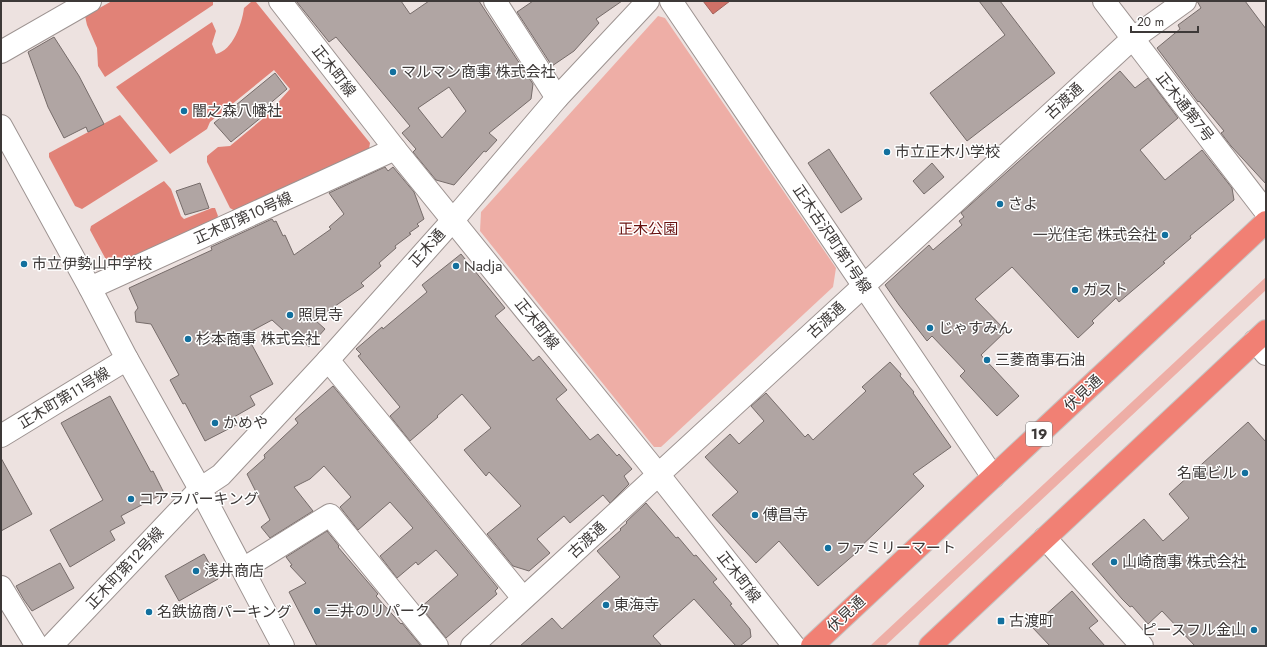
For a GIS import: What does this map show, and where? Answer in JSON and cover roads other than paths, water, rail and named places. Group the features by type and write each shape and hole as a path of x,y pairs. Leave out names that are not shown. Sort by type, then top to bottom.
{"highway":[{"name":"伏見通","path":"812,646 1266,222"},
{"path":"930,646 1045,538 1262,342"}],"street":[{"path":"1,52 90,1"},
{"name":"正木町線","path":"280,1 396,149 658,474 794,646"},
{"path":"495,1 557,98"},
{"name":"正木通","path":"200,489 221,475 328,360 453,220 557,98 648,1"},
{"name":"正木古沢町第1号線","path":"672,1 993,477"},
{"name":"正木通第7号","path":"1104,1 1266,212"},
{"name":"古渡通","path":"472,646 1132,39 1185,1"},
{"path":"1,126 90,288 127,359 200,489 283,646"},
{"name":"正木町第10号線","path":"90,288 396,149"},
{"name":"正木町第11号線","path":"1,436 127,359"},
{"path":"328,360 523,598"},
{"name":"正木町第12号線","path":"51,646 200,489"},
{"path":"243,570 330,515 438,646"},
{"path":"1045,538 1142,646"},
{"path":"1,587 37,646"}],"place":[{"name":"マルマン商事 株式会社","path":"393,72"},
{"name":"闇之森八幡社","path":"184,111"},
{"name":"市立正木小学校","path":"887,152"},
{"name":"さよ","path":"1000,204"},
{"name":"一光住宅 株式会社","path":"1165,235"},
{"name":"市立伊勢山中学校","path":"24,264"},
{"name":"Nadja","path":"456,266"},
{"name":"ガスト","path":"1075,290"},
{"name":"照見寺","path":"290,315"},
{"name":"じゃすみん","path":"930,328"},
{"name":"杉本商事 株式会社","path":"188,339"},
{"name":"三菱商事石油","path":"987,360"},
{"name":"かめや","path":"215,423"},
{"name":"名電ビル","path":"1245,473"},
{"name":"コアラパーキング","path":"131,499"},
{"name":"傅昌寺","path":"755,515"},
{"name":"ファミリーマート","path":"828,548"},
{"name":"山崎商事 株式会社","path":"1114,562"},
{"name":"浅井商店","path":"196,571"},
{"name":"東海寺","path":"606,605"},
{"name":"三井のリパーク","path":"317,611"},
{"name":"名鉄協商パーキング","path":"149,612"},
{"name":"古渡町","path":"1001,621"},
{"name":"ピースフル金山","path":"1254,630"}],"park label":[{"name":"正木公園","path":"648,229"}]}
